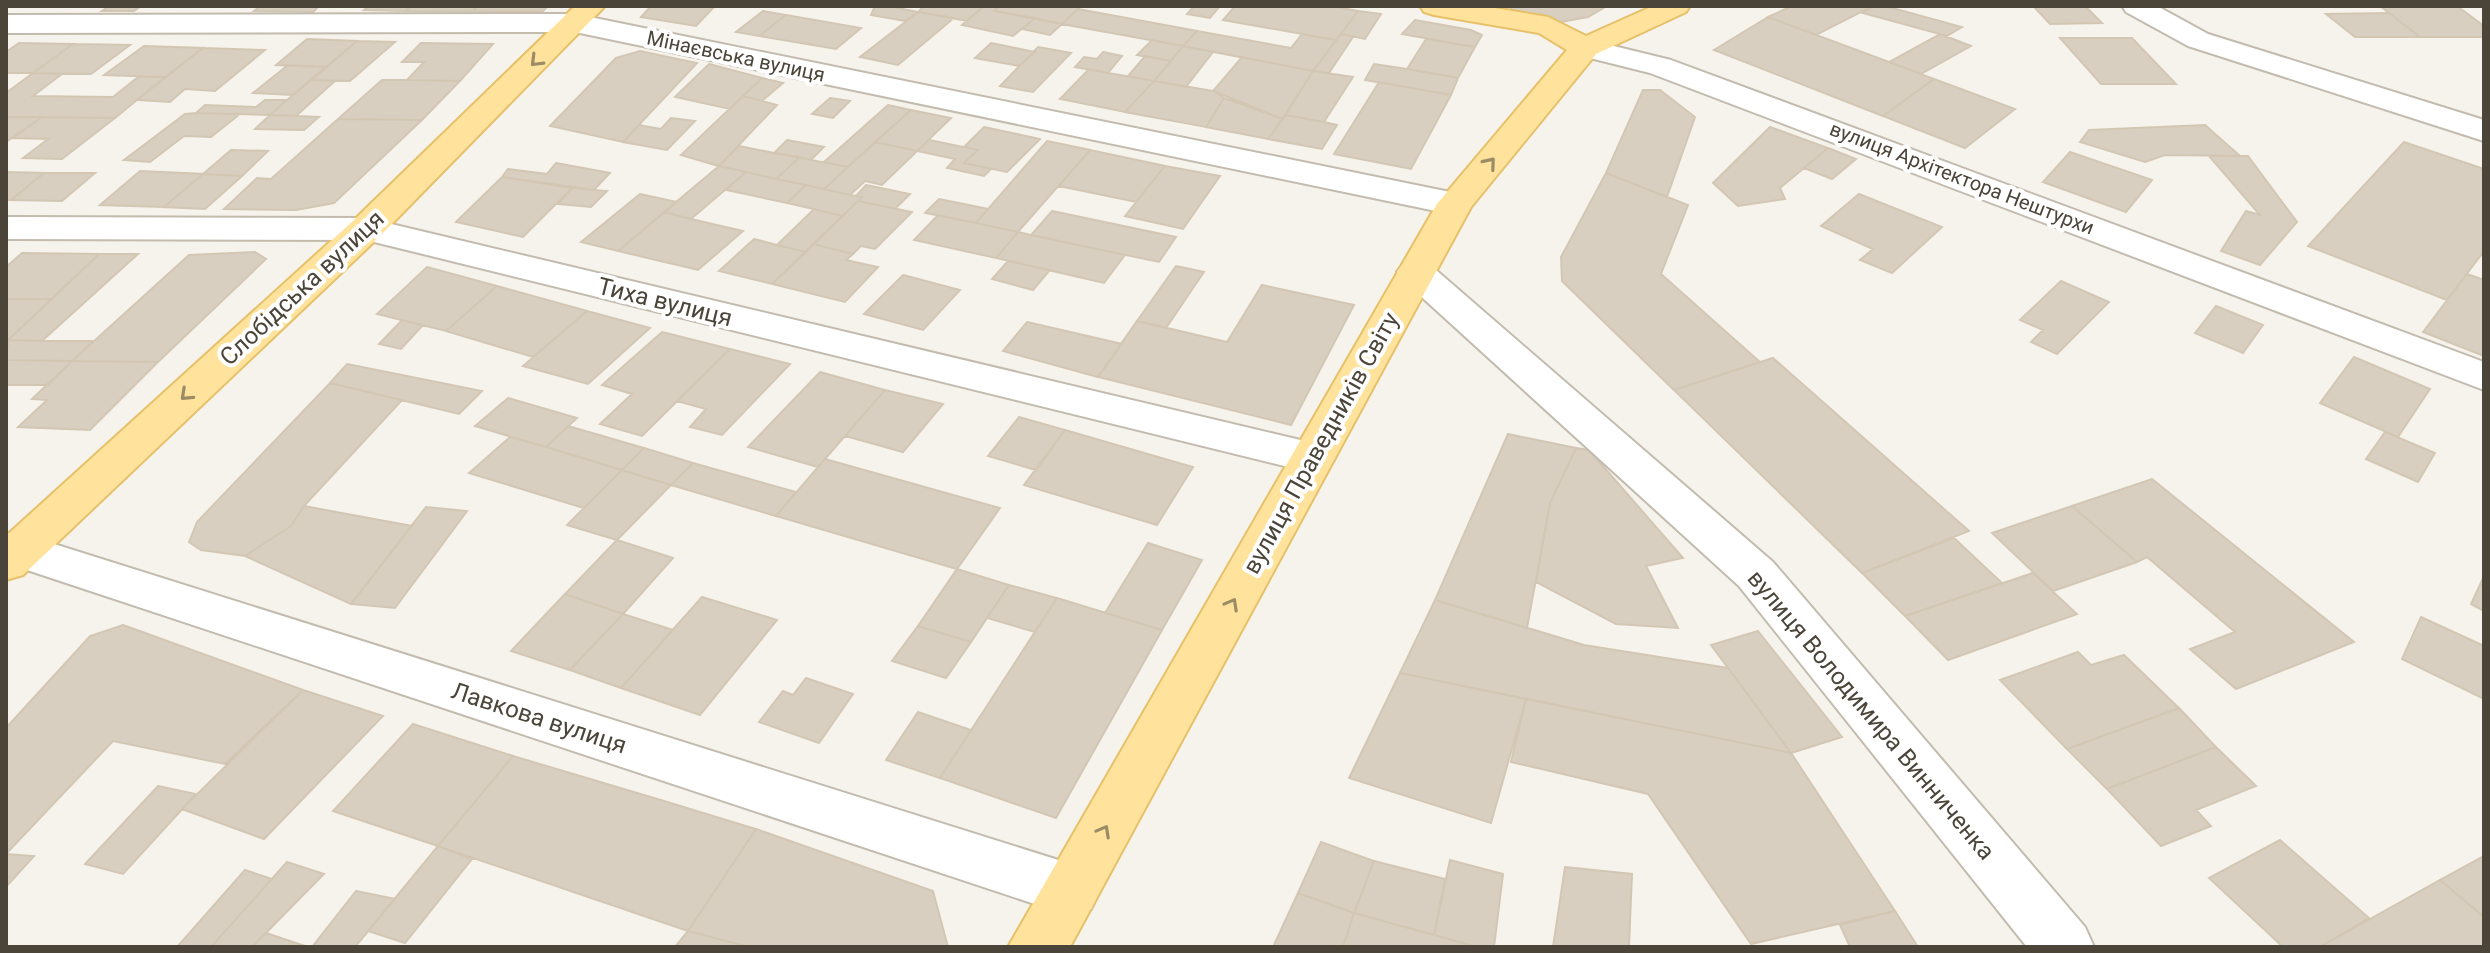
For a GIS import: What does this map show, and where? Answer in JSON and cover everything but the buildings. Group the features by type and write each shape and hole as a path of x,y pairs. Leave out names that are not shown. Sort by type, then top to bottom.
{"main road":[{"name":"вулиця Архітектора Нештурхи","path":"1434,6 1548,26 1585,48"},
{"name":"вулиця Праведників Світу","path":"1038,947 1455,204 1585,48 1676,6"},
{"name":"Слобідська вулиця","path":"10,554 366,229 583,14"}],"street":[{"path":"2136,6 2198,40 2484,131"},
{"name":"Мінаєвська вулиця","path":"6,24 583,14 1455,204"},
{"name":"вулиця Архітектора Нештурхи","path":"1585,48 1689,77 2484,377"},
{"name":"Тиха вулиця","path":"6,228 366,229 1313,458"},
{"name":"вулиця Володимира Винниченка","path":"1416,272 1756,574 2064,947"},
{"name":"Лавкова вулиця","path":"10,554 1071,890"}]}
